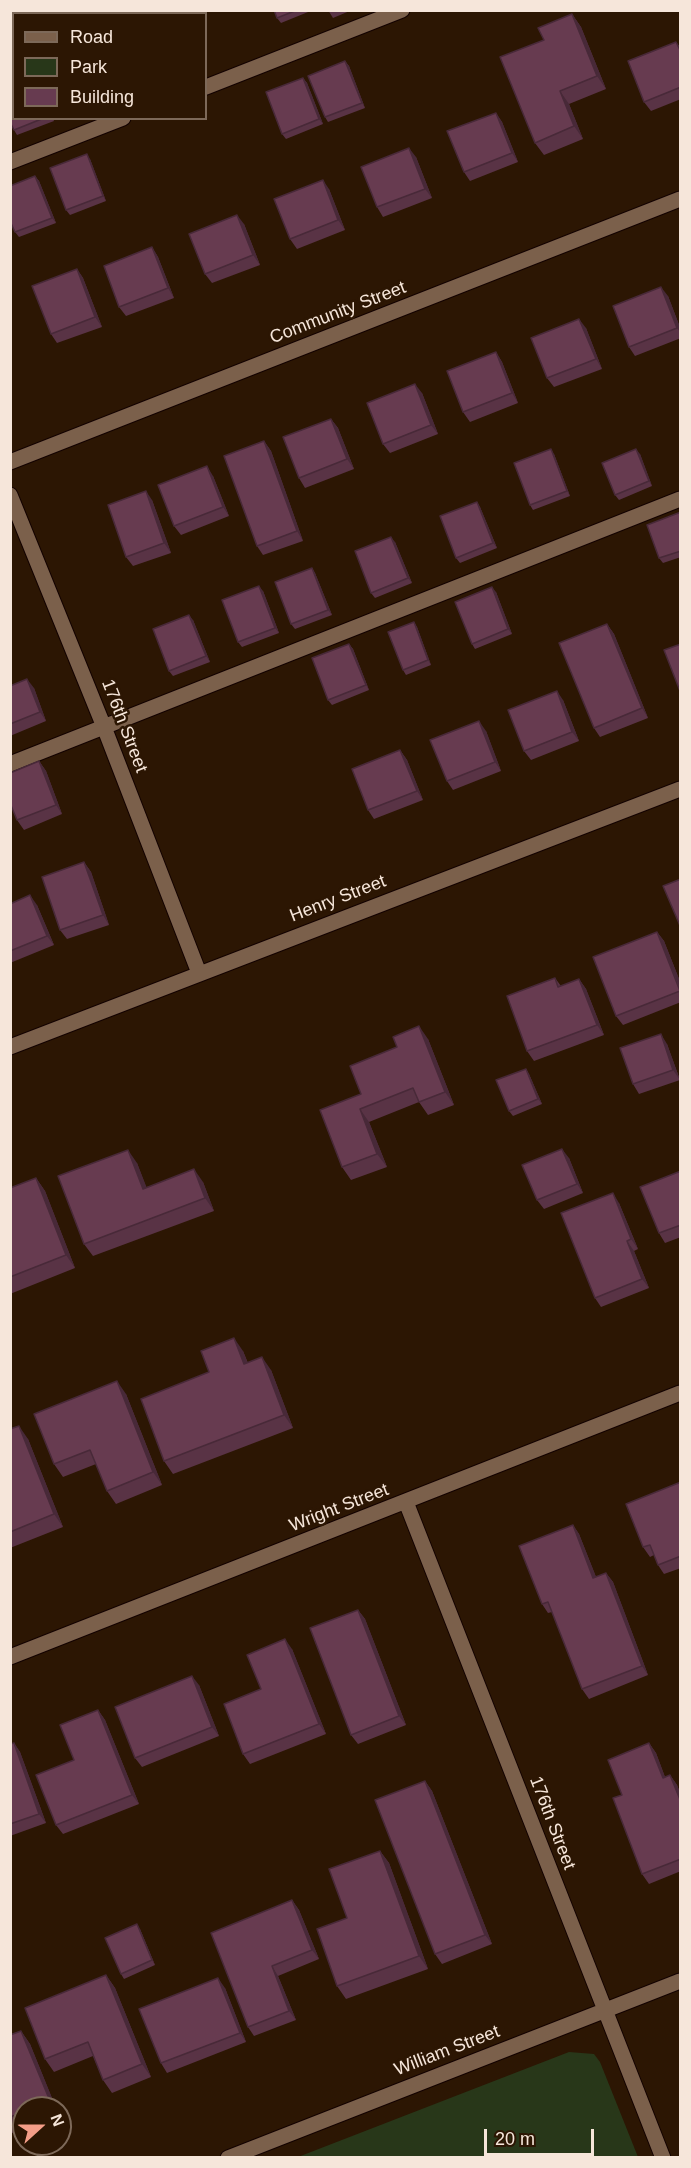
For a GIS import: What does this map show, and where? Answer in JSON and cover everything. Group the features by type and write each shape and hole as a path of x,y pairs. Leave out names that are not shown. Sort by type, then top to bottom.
{"street":[{"path":"207,87 402,10"},
{"path":"10,162 118,120"},
{"name":"Community Street","path":"10,462 681,199"},
{"name":"176th Street","path":"10,495 105,727 199,973"},
{"path":"10,764 681,499"},
{"name":"Henry Street","path":"10,1047 681,789"},
{"name":"Wright Street","path":"10,1657 681,1394"},
{"name":"176th Street","path":"406,1502 663,2157"},
{"name":"William Street","path":"228,2157 681,1981"}],"green space":[{"path":"569,2052 594,2054 600,2062 638,2157 298,2157"}],"building":[{"path":"274,10 297,10 277,18"},
{"path":"572,14 597,76 560,91 574,126 535,143 500,57 544,40 538,28"},
{"path":"676,42 681,52 681,87 644,102 628,61"},
{"path":"345,61 362,103 325,117 308,76"},
{"path":"303,78 319,119 282,134 266,92"},
{"path":"12,83 12,120 39,120 14,130 10,122 10,84"},
{"path":"496,113 512,153 464,172 447,131"},
{"path":"409,148 425,189 377,207 361,167"},
{"path":"87,154 103,196 66,210 50,168"},
{"path":"35,176 52,218 15,232 10,221 10,186"},
{"path":"323,180 338,220 290,239 274,199"},
{"path":"237,215 253,255 205,274 189,234"},
{"path":"152,247 168,288 119,307 104,266"},
{"path":"77,269 95,317 51,334 32,286"},
{"path":"661,287 677,328 629,347 613,306"},
{"path":"579,319 596,359 547,378 531,338"},
{"path":"496,352 512,393 463,412 447,371"},
{"path":"415,384 431,425 383,444 367,403"},
{"path":"331,419 347,459 299,478 283,437"},
{"path":"264,441 297,531 257,546 224,456"},
{"path":"551,449 567,491 530,505 514,463"},
{"path":"636,449 649,481 615,495 602,463"},
{"path":"207,466 223,507 174,526 158,485"},
{"path":"146,491 164,543 126,557 108,505"},
{"path":"477,502 493,543 456,558 440,516"},
{"path":"681,512 681,551 659,558 647,525"},
{"path":"391,537 408,578 371,593 355,551"},
{"path":"312,568 328,610 291,624 275,582"},
{"path":"259,586 275,628 238,642 222,600"},
{"path":"492,587 508,629 472,644 455,602"},
{"path":"189,615 206,656 169,671 153,629"},
{"path":"414,622 428,660 403,670 388,632"},
{"path":"607,624 642,708 594,728 559,643"},
{"path":"349,644 366,685 328,700 312,658"},
{"path":"681,644 681,691 680,691 664,650"},
{"path":"27,679 40,712 10,724 10,686"},
{"path":"557,691 572,732 524,751 508,710"},
{"path":"479,721 495,762 447,781 430,740"},
{"path":"400,750 417,791 368,810 352,769"},
{"path":"39,761 56,805 17,820 10,803 10,773"},
{"path":"84,862 103,915 60,930 42,877"},
{"path":"681,879 681,928 663,886"},
{"path":"30,895 47,936 10,951 10,904"},
{"path":"657,932 680,991 616,1016 593,957"},
{"path":"555,978 558,987 579,979 597,1025 527,1051 507,996"},
{"path":"419,1026 445,1092 419,1102 413,1088 360,1109 377,1154 342,1167 320,1110 361,1094 350,1066 397,1047 393,1037"},
{"path":"661,1034 673,1070 633,1084 620,1048"},
{"path":"526,1069 538,1099 509,1111 496,1080"},
{"path":"562,1149 577,1184 537,1200 522,1165"},
{"path":"128,1150 143,1189 194,1169 205,1198 84,1244 58,1176"},
{"path":"681,1171 681,1225 659,1233 640,1187"},
{"path":"36,1178 66,1255 10,1277 10,1188"},
{"path":"613,1193 631,1239 627,1241 642,1279 595,1298 561,1213"},
{"path":"234,1338 244,1364 262,1357 284,1415 164,1461 141,1399 209,1372 201,1351"},
{"path":"117,1381 153,1472 107,1491 90,1450 54,1464 34,1414"},
{"path":"19,1426 54,1514 10,1532 10,1429"},
{"path":"681,1482 681,1556 658,1565 650,1545 643,1547 626,1504"},
{"path":"573,1525 593,1578 606,1573 642,1666 582,1689 548,1602 542,1604 519,1546"},
{"path":"358,1610 399,1716 351,1735 310,1628"},
{"path":"285,1639 319,1724 243,1754 224,1704 261,1689 247,1655"},
{"path":"192,1676 212,1727 135,1758 115,1707"},
{"path":"98,1710 132,1795 56,1825 36,1775 74,1760 60,1725"},
{"path":"14,1743 39,1814 10,1824 10,1744"},
{"path":"649,1743 663,1778 670,1775 681,1802 681,1859 642,1874 613,1798 622,1795 608,1760"},
{"path":"425,1781 485,1935 435,1954 375,1800"},
{"path":"380,1851 419,1956 337,1986 317,1929 347,1918 329,1869"},
{"path":"292,1900 312,1950 272,1966 289,2011 248,2027 211,1933"},
{"path":"137,1924 152,1960 121,1974 105,1938"},
{"path":"106,1975 142,2064 103,2080 88,2042 45,2059 25,2008"},
{"path":"218,1978 240,2033 161,2063 139,2009"},
{"path":"21,2031 48,2096 12,2096 12,2116 10,2117 10,2035"}]}
